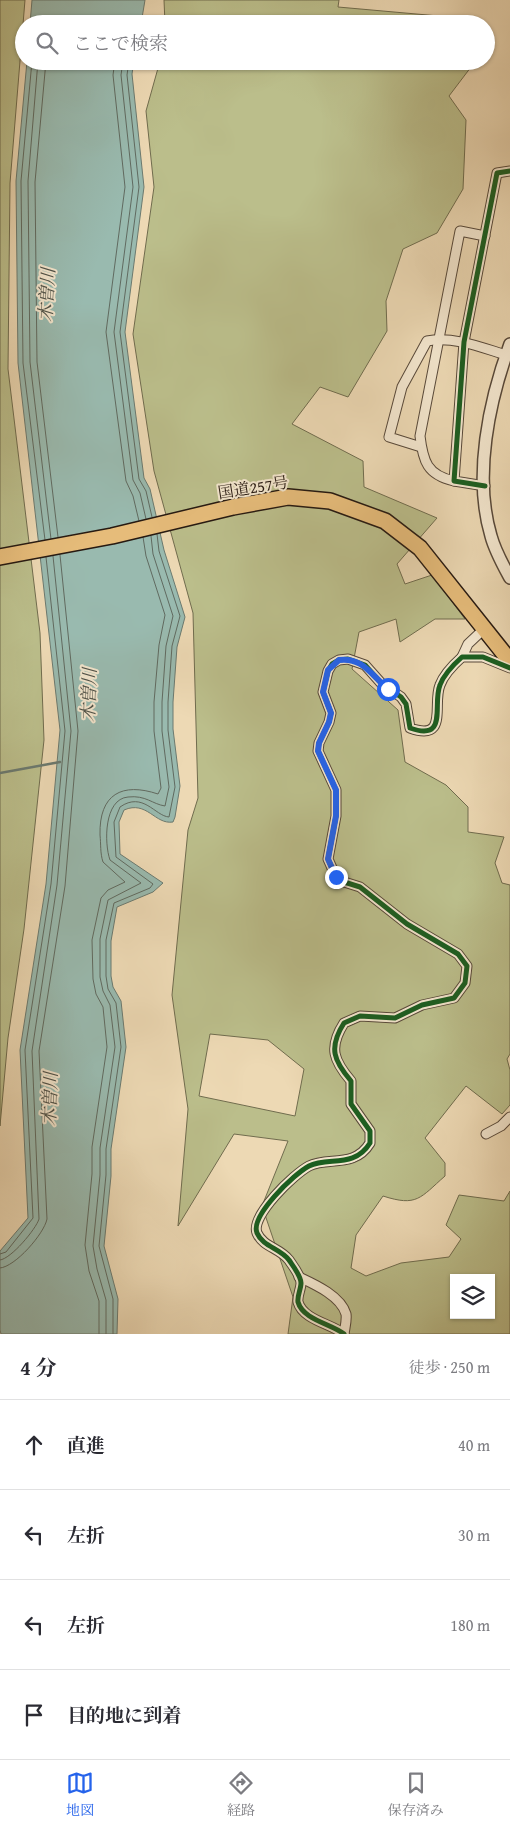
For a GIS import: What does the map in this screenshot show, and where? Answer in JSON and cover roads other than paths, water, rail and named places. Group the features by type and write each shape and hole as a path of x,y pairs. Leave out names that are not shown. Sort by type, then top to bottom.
{"highway":[{"name":"国道257号","path":"0,557 112,536 233,507 288,497 309,498 344,505 385,522 420,548 510,661"}],"street":[{"path":"454,481 464,342 497,173 510,171"},
{"path":"484,486 441,478 426,465 420,436 460,231 485,236"},
{"path":"421,447 389,437 402,387 427,341 440,339 508,350 489,413 484,486 486,516 491,536 510,578"},
{"path":"299,1277 313,1284 341,1304 346,1316 344,1334 322,1323 301,1306 298,1301 301,1282 299,1277 287,1258 261,1240 256,1226 267,1206 295,1176 310,1166 340,1162 358,1155 367,1149 370,1143 370,1131 351,1104 351,1081 338,1066 335,1058 339,1030 344,1023 360,1016 395,1018 422,1005 454,998 465,983 467,970 464,959 458,954 407,924 360,887 341,881 330,866 328,853 336,816 336,790 318,751 319,743 331,713 323,692 328,670 339,660 356,660 365,665 381,683 406,704 410,728 426,732 432,729 437,722 439,686 451,667 462,657 468,644 485,628"},
{"path":"462,657 484,657 510,668"},
{"path":"486,1134 501,1126 510,1117"}],"water":[{"path":"32,0 145,0 142,15 31,15"},
{"name":"木曽川","path":"26,70 133,70 144,187 125,332 144,478 150,489 164,550 185,617 177,647 173,702 173,729 180,786 175,817 173,822 167,822 145,810 132,808 124,810 119,822 120,854 163,883 153,892 117,907 111,941 111,976 113,987 121,1001 126,1047 111,1149 111,1176 104,1246 118,1299 117,1334 1,1334 0,1330 0,1251 28,1218 20,1050 46,884 60,730 18,363 16,181"}],"waterway":[{"path":"0,773 60,762"}]}
